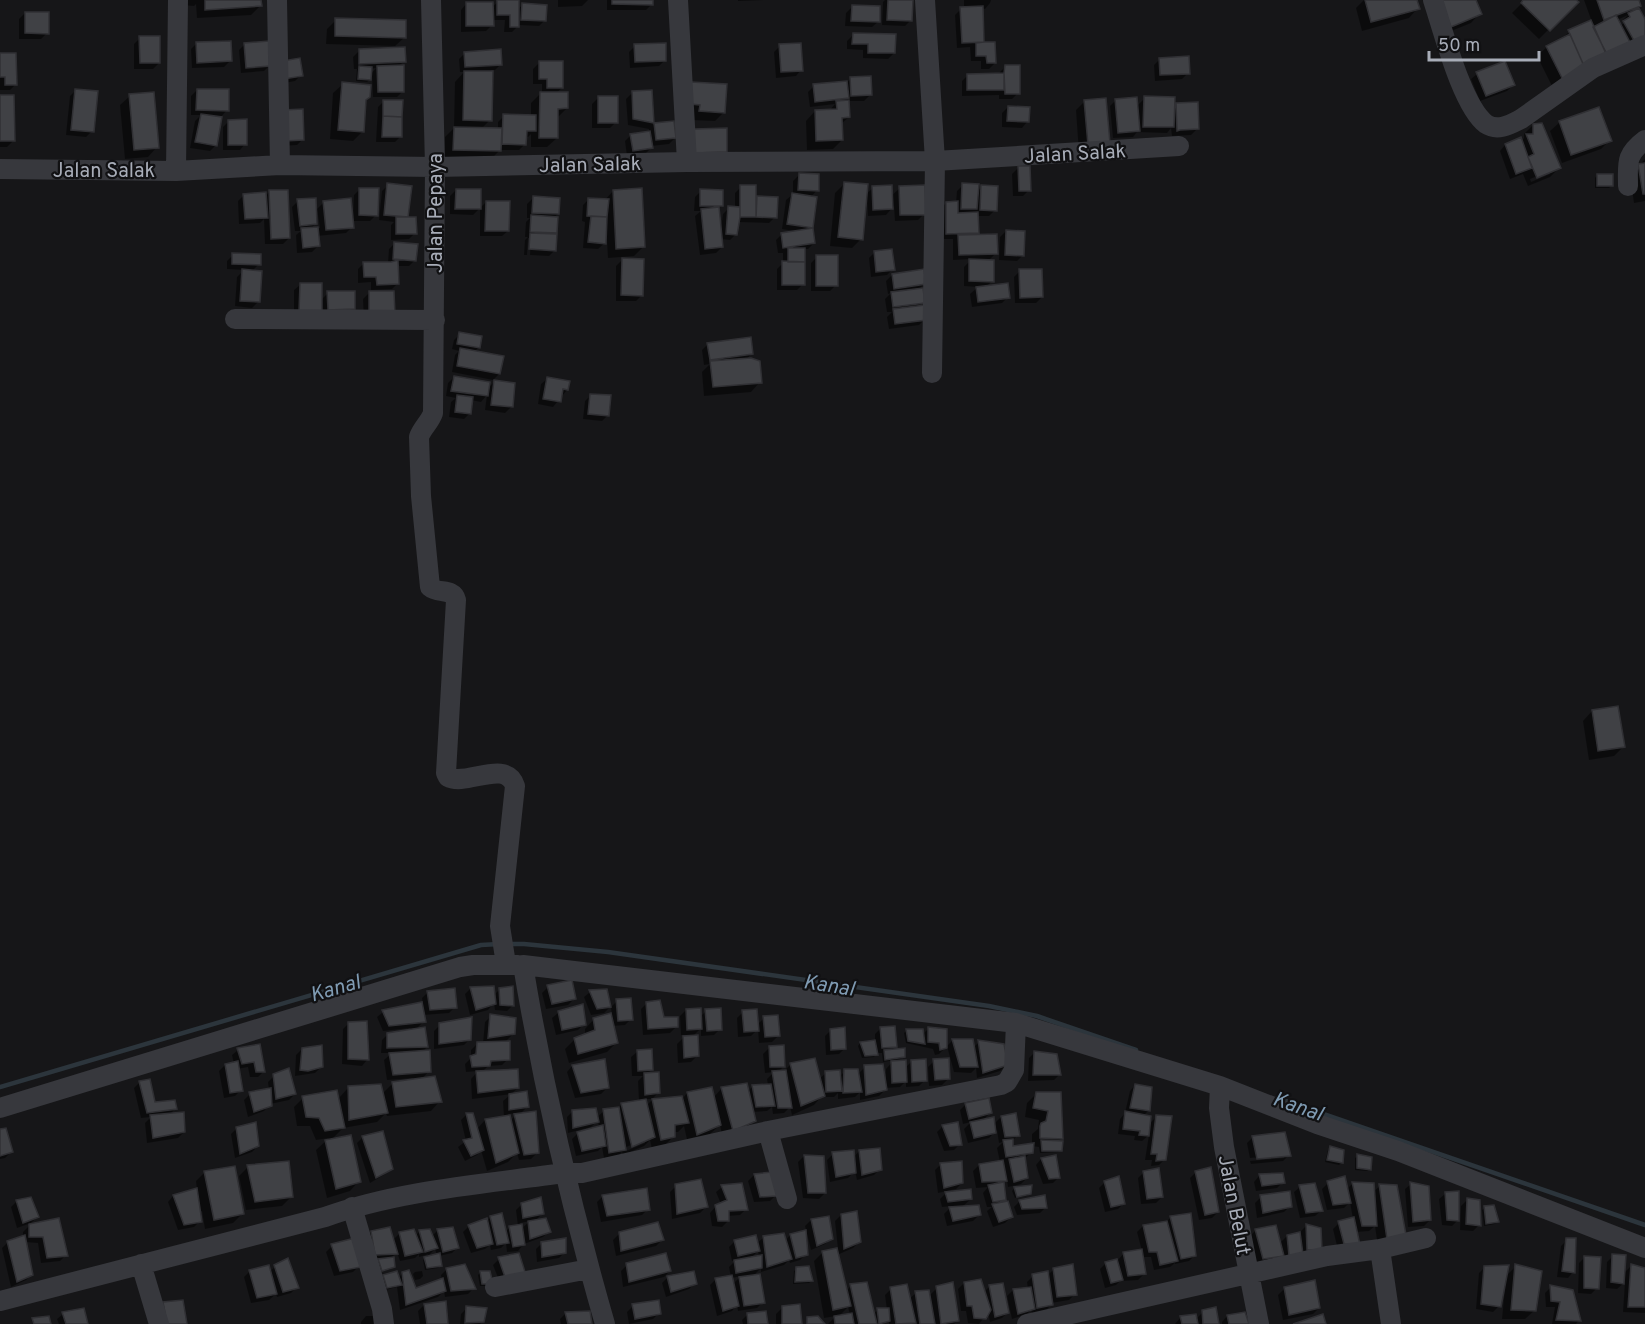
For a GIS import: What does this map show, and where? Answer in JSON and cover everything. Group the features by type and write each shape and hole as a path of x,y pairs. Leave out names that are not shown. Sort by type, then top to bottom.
{"street":[{"path":"176,171 178,0"},
{"path":"277,0 280,165"},
{"name":"Jalan Pepaya","path":"431,0 435,167 434,413 421,430 418,445 428,582 431,588 451,592 456,600 446,773 448,777 455,780 499,773 508,775 515,786 500,926 511,962"},
{"path":"678,0 687,162"},
{"path":"926,0 935,161 932,373"},
{"path":"1433,0 1465,95 1479,116 1488,125 1497,127 1509,125 1521,118 1593,68 1645,45"},
{"path":"1628,186 1628,159 1638,145 1645,140"},
{"name":"Jalan Salak","path":"0,169 176,171 280,165 435,167 687,162 935,161 1179,147"},
{"path":"235,319 435,320"},
{"path":"511,962 534,1030 564,1173 604,1324"},
{"path":"0,1108 460,967 511,962 1016,1023 1220,1086 1317,1124 1398,1151 1645,1248"},
{"path":"0,1301 325,1217 352,1207 408,1195 564,1173 582,1173 768,1131 1001,1085 1007,1082 1014,1070 1016,1023"},
{"name":"Jalan Belut","path":"1220,1086 1219,1108 1224,1147 1259,1324"},
{"path":"768,1131 787,1199"},
{"path":"352,1207 382,1309 384,1324"},
{"path":"1027,1324 1327,1256 1380,1249 1426,1238"},
{"path":"1380,1249 1391,1324"},
{"path":"141,1264 159,1324"},
{"path":"495,1287 589,1269"}],"building":[{"path":"205,0 261,0 262,6 205,10"},
{"path":"497,0 519,0 519,27 510,27 510,15 497,15"},
{"path":"612,0 653,0 653,5 612,4"},
{"path":"888,0 913,0 912,21 887,20"},
{"path":"1365,0 1417,0 1420,9 1371,22"},
{"path":"1440,0 1476,0 1482,14 1451,27"},
{"path":"1523,0 1576,0 1579,2 1550,31 1521,3"},
{"path":"1597,0 1639,0 1641,6 1604,20"},
{"path":"466,2 493,2 494,26 466,26"},
{"path":"522,3 547,5 546,21 521,20"},
{"path":"852,5 880,6 880,22 851,21"},
{"path":"983,6 984,42 962,43 960,7"},
{"path":"1639,8 1645,19 1645,39 1636,44 1623,21 1630,17 1628,13"},
{"path":"25,12 49,12 49,34 25,33"},
{"path":"1616,15 1636,54 1613,66 1593,27"},
{"path":"335,18 406,20 406,38 335,36"},
{"path":"1591,20 1607,56 1584,66 1568,30"},
{"path":"853,33 896,34 895,53 868,53 868,44 852,44"},
{"path":"1570,34 1584,66 1563,80 1546,46"},
{"path":"139,36 160,36 160,63 140,63"},
{"path":"231,41 232,61 197,63 196,42"},
{"path":"269,41 271,66 246,68 244,43"},
{"path":"995,42 996,63 987,63 986,56 976,56 976,43"},
{"path":"666,43 666,61 635,62 634,44"},
{"path":"801,43 803,71 781,72 779,44"},
{"path":"405,47 406,62 359,64 359,49"},
{"path":"501,49 502,65 465,67 464,52"},
{"path":"0,53 16,53 17,85 5,85 5,77 0,77"},
{"path":"1189,56 1190,74 1160,75 1159,58"},
{"path":"300,58 303,76 284,79 282,61"},
{"path":"539,61 563,61 563,88 547,88 547,79 539,79"},
{"path":"1505,61 1515,85 1486,96 1476,72"},
{"path":"404,65 404,92 378,92 377,66"},
{"path":"1005,65 1020,65 1020,94 1005,94"},
{"path":"359,66 372,67 371,80 358,79"},
{"path":"464,71 493,71 492,121 463,120"},
{"path":"1004,73 1004,90 967,90 967,74"},
{"path":"871,76 872,95 851,96 850,77"},
{"path":"847,81 849,98 815,102 813,84"},
{"path":"342,82 371,85 370,97 366,100 364,132 338,130"},
{"path":"691,82 727,84 725,113 699,111 700,105 690,104"},
{"path":"75,89 98,91 94,132 71,130"},
{"path":"197,89 229,89 229,111 196,110"},
{"path":"652,90 654,123 633,119 632,91"},
{"path":"154,92 159,148 134,150 129,94"},
{"path":"540,92 568,92 568,108 558,109 558,138 539,138"},
{"path":"0,95 14,95 15,141 0,141"},
{"path":"598,96 618,96 618,123 598,123"},
{"path":"1144,96 1175,97 1174,127 1143,127"},
{"path":"1137,97 1140,131 1118,133 1115,99"},
{"path":"1106,98 1110,143 1088,145 1084,100"},
{"path":"383,100 403,100 402,117 383,116"},
{"path":"849,100 850,117 842,118 843,140 816,141 815,110 837,109 836,101"},
{"path":"1198,102 1199,129 1177,131 1176,103"},
{"path":"1008,106 1030,107 1029,122 1007,121"},
{"path":"1599,107 1612,141 1571,155 1559,121"},
{"path":"303,109 304,140 284,141 283,110"},
{"path":"201,114 222,117 217,146 195,142"},
{"path":"503,114 536,115 536,131 527,131 526,145 502,144"},
{"path":"383,116 402,117 402,137 382,137"},
{"path":"247,119 247,145 228,145 228,120"},
{"path":"674,121 676,138 656,140 654,123"},
{"path":"1542,123 1561,168 1537,178 1528,157 1534,154 1526,134 1533,134 1533,124"},
{"path":"454,127 502,128 501,151 453,150"},
{"path":"727,128 727,152 694,153 694,129"},
{"path":"650,131 653,148 633,151 630,134"},
{"path":"1521,137 1532,168 1516,174 1505,144"},
{"path":"1645,163 1645,194 1643,194 1638,164"},
{"path":"1018,166 1030,166 1031,191 1019,191"},
{"path":"799,173 819,174 819,191 798,190"},
{"path":"1597,174 1613,174 1613,186 1597,186"},
{"path":"844,182 868,184 863,240 838,237"},
{"path":"387,183 412,186 408,217 384,215"},
{"path":"962,183 979,184 977,209 961,209"},
{"path":"740,185 756,185 756,217 740,217"},
{"path":"892,185 893,209 873,210 872,186"},
{"path":"925,185 926,215 900,215 899,186"},
{"path":"981,185 998,186 997,211 980,210"},
{"path":"359,188 379,188 378,216 359,215"},
{"path":"642,188 645,247 616,249 613,190"},
{"path":"456,189 481,189 481,209 455,209"},
{"path":"700,189 723,190 723,206 700,206"},
{"path":"269,190 288,190 290,238 271,239"},
{"path":"266,192 268,218 245,219 243,194"},
{"path":"792,193 817,197 813,228 787,224"},
{"path":"533,196 560,198 559,214 532,213"},
{"path":"757,196 778,197 777,218 756,217"},
{"path":"316,198 317,224 300,226 297,199"},
{"path":"351,198 354,228 326,230 323,201"},
{"path":"588,198 609,199 607,217 587,216"},
{"path":"486,201 510,201 509,231 485,231"},
{"path":"958,201 958,213 978,212 979,233 946,234 946,202"},
{"path":"728,206 740,207 737,235 726,234"},
{"path":"719,207 723,247 705,249 701,209"},
{"path":"531,215 558,217 557,233 530,232"},
{"path":"591,216 607,217 606,244 588,242"},
{"path":"396,217 416,217 417,234 396,234"},
{"path":"318,227 320,246 303,248 301,228"},
{"path":"813,228 815,243 783,248 781,233"},
{"path":"1006,230 1025,231 1024,256 1005,255"},
{"path":"530,233 557,234 556,251 529,249"},
{"path":"997,234 998,254 959,255 958,235"},
{"path":"394,242 418,244 416,261 393,259"},
{"path":"788,248 805,248 805,262 788,262"},
{"path":"892,249 895,270 876,272 874,251"},
{"path":"232,253 261,254 261,265 232,264"},
{"path":"816,255 838,255 838,286 816,286"},
{"path":"622,258 644,259 643,296 621,295"},
{"path":"969,259 994,260 994,282 969,281"},
{"path":"398,260 399,284 377,285 376,277 364,277 363,262"},
{"path":"782,261 805,262 805,285 782,285"},
{"path":"242,269 262,271 260,302 240,301"},
{"path":"924,269 926,284 894,289 892,274"},
{"path":"1019,269 1042,269 1043,297 1020,298"},
{"path":"300,283 322,283 322,311 299,311"},
{"path":"1008,283 1010,298 978,302 976,287"},
{"path":"923,288 925,303 893,307 891,292"},
{"path":"327,291 355,291 355,309 328,310"},
{"path":"369,291 394,291 395,314 369,314"},
{"path":"925,305 927,320 895,324 893,309"},
{"path":"459,332 482,336 480,348 457,344"},
{"path":"751,337 753,354 710,360 707,343"},
{"path":"460,348 504,356 500,374 457,366"},
{"path":"751,358 760,361 762,383 713,387 710,361"},
{"path":"454,376 490,382 488,396 451,391"},
{"path":"547,377 570,381 568,390 563,389 561,402 543,399"},
{"path":"494,380 515,383 513,407 491,405"},
{"path":"590,394 611,395 609,416 588,414"},
{"path":"457,395 473,397 471,414 455,412"},
{"path":"1618,706 1625,747 1598,751 1592,710"},
{"path":"572,980 576,999 552,1004 547,985"},
{"path":"494,986 496,1004 476,1010 470,987"},
{"path":"513,986 514,1006 500,1005 499,988"},
{"path":"455,988 457,1008 430,1010 427,991"},
{"path":"607,989 611,1007 597,1009 589,990"},
{"path":"631,998 633,1020 618,1021 616,999"},
{"path":"660,1000 664,1017 678,1017 678,1027 648,1029 646,1002"},
{"path":"422,1002 426,1022 389,1026 382,1010"},
{"path":"583,1004 586,1025 562,1030 558,1011"},
{"path":"701,1008 702,1029 687,1030 686,1009"},
{"path":"721,1008 722,1030 707,1031 705,1009"},
{"path":"757,1009 759,1031 744,1032 742,1010"},
{"path":"611,1013 618,1043 578,1054 574,1038 595,1030 593,1018"},
{"path":"490,1014 516,1018 515,1034 488,1038"},
{"path":"778,1015 780,1036 765,1037 763,1016"},
{"path":"472,1017 471,1040 439,1044 439,1023"},
{"path":"367,1021 369,1060 348,1059 348,1022"},
{"path":"895,1026 897,1047 882,1048 880,1027"},
{"path":"425,1027 428,1047 387,1048 387,1033"},
{"path":"845,1027 846,1049 831,1050 830,1029"},
{"path":"928,1027 947,1029 947,1048 940,1050 939,1043 928,1042"},
{"path":"906,1029 923,1029 925,1044 908,1041"},
{"path":"698,1035 699,1056 684,1058 683,1036"},
{"path":"952,1039 973,1039 978,1067 960,1067"},
{"path":"875,1040 878,1055 865,1056 860,1042"},
{"path":"978,1040 1004,1044 1008,1065 983,1073"},
{"path":"510,1041 510,1060 491,1061 490,1066 472,1067 470,1056 476,1054 477,1042"},
{"path":"260,1044 265,1072 256,1072 254,1062 242,1064 237,1048"},
{"path":"322,1045 323,1067 308,1071 300,1070 302,1048"},
{"path":"784,1045 785,1067 770,1067 769,1046"},
{"path":"905,1048 905,1057 885,1060 884,1050"},
{"path":"652,1049 653,1070 638,1071 637,1050"},
{"path":"430,1050 431,1072 393,1075 389,1053"},
{"path":"1034,1051 1057,1054 1061,1075 1033,1075"},
{"path":"815,1058 825,1096 801,1106 790,1063"},
{"path":"949,1058 950,1079 935,1080 933,1059"},
{"path":"605,1059 609,1088 581,1093 572,1065"},
{"path":"926,1059 927,1081 912,1082 911,1060"},
{"path":"906,1060 907,1082 892,1083 891,1061"},
{"path":"238,1061 243,1091 230,1093 225,1064"},
{"path":"883,1064 887,1090 866,1095 864,1065"},
{"path":"289,1068 296,1094 276,1099 273,1074"},
{"path":"518,1069 519,1088 478,1093 476,1071"},
{"path":"844,1069 858,1069 862,1092 843,1093"},
{"path":"786,1070 792,1108 778,1108 772,1071"},
{"path":"840,1070 842,1091 826,1092 825,1071"},
{"path":"659,1072 660,1093 645,1095 644,1073"},
{"path":"435,1076 442,1102 396,1107 392,1082"},
{"path":"150,1079 155,1102 175,1100 177,1109 147,1113 139,1081"},
{"path":"747,1083 756,1121 733,1131 721,1087"},
{"path":"381,1084 388,1113 349,1120 348,1086"},
{"path":"771,1084 775,1106 756,1107 752,1085"},
{"path":"1135,1084 1152,1087 1150,1111 1130,1108"},
{"path":"712,1087 721,1125 697,1135 687,1092"},
{"path":"271,1088 272,1106 254,1112 249,1092"},
{"path":"337,1090 345,1128 325,1131 319,1118 306,1117 302,1096"},
{"path":"527,1091 529,1107 509,1110 509,1094"},
{"path":"1036,1092 1061,1092 1063,1139 1040,1138 1040,1126 1046,1121 1048,1111 1033,1108"},
{"path":"682,1096 689,1123 675,1125 675,1137 661,1140 652,1099"},
{"path":"989,1098 992,1113 969,1119 965,1103"},
{"path":"646,1099 655,1137 632,1147 621,1103"},
{"path":"619,1107 626,1150 609,1153 603,1109"},
{"path":"596,1108 599,1122 573,1128 572,1110"},
{"path":"536,1111 539,1153 524,1155 514,1114"},
{"path":"1125,1111 1151,1116 1149,1136 1139,1135 1140,1131 1123,1129"},
{"path":"184,1112 185,1132 153,1138 150,1115"},
{"path":"466,1113 473,1113 484,1150 471,1156 463,1140 472,1138"},
{"path":"1016,1113 1020,1136 1005,1137 1001,1116"},
{"path":"510,1115 519,1153 496,1163 485,1119"},
{"path":"1156,1115 1172,1116 1166,1160 1156,1161 1157,1154 1151,1154"},
{"path":"994,1117 996,1133 974,1138 970,1122"},
{"path":"256,1122 259,1146 240,1154 236,1127"},
{"path":"958,1122 962,1145 950,1146 942,1125"},
{"path":"603,1125 606,1146 582,1151 577,1132"},
{"path":"6,1128 13,1152 0,1156 0,1129"},
{"path":"383,1131 393,1169 376,1178 362,1136"},
{"path":"1285,1132 1291,1156 1257,1159 1252,1136"},
{"path":"351,1135 361,1182 336,1189 325,1140"},
{"path":"1013,1139 1013,1146 1034,1143 1033,1153 1006,1157 1003,1140"},
{"path":"1041,1140 1063,1141 1062,1151 1042,1151"},
{"path":"1330,1146 1344,1150 1343,1163 1327,1160"},
{"path":"880,1148 882,1170 862,1175 859,1150"},
{"path":"854,1150 856,1173 836,1177 832,1152"},
{"path":"1357,1154 1372,1157 1371,1170 1357,1168"},
{"path":"804,1155 824,1156 826,1193 808,1193"},
{"path":"1056,1155 1060,1178 1049,1179 1041,1158"},
{"path":"1025,1156 1028,1178 1014,1182 1009,1159"},
{"path":"1003,1160 1007,1181 982,1182 979,1164"},
{"path":"289,1161 293,1197 255,1202 247,1165"},
{"path":"962,1161 963,1183 944,1188 940,1163"},
{"path":"235,1166 244,1214 214,1220 204,1171"},
{"path":"1211,1167 1219,1212 1205,1215 1195,1171"},
{"path":"1159,1168 1163,1197 1147,1199 1143,1171"},
{"path":"772,1172 777,1196 760,1197 754,1174"},
{"path":"1283,1173 1285,1183 1262,1186 1259,1174"},
{"path":"1119,1176 1125,1204 1111,1207 1104,1181"},
{"path":"1345,1176 1351,1203 1333,1205 1327,1181"},
{"path":"701,1179 708,1207 677,1214 675,1184"},
{"path":"1004,1182 1006,1200 993,1202 988,1185"},
{"path":"1352,1182 1374,1183 1377,1226 1362,1226"},
{"path":"1410,1182 1429,1186 1431,1220 1413,1222"},
{"path":"742,1183 748,1210 729,1211 729,1221 718,1221 715,1205 727,1200 721,1185"},
{"path":"1315,1183 1323,1211 1306,1213 1299,1185"},
{"path":"1379,1184 1397,1185 1406,1235 1387,1239"},
{"path":"1032,1185 1031,1194 1017,1197 1014,1187"},
{"path":"197,1188 202,1222 184,1225 173,1195"},
{"path":"647,1188 650,1210 607,1216 602,1195"},
{"path":"971,1189 972,1199 948,1202 945,1192"},
{"path":"1290,1191 1292,1207 1263,1213 1260,1195"},
{"path":"1459,1191 1459,1221 1447,1220 1445,1192"},
{"path":"1045,1195 1047,1208 1022,1209 1019,1200"},
{"path":"31,1197 39,1217 23,1223 16,1200"},
{"path":"541,1197 544,1214 523,1218 521,1203"},
{"path":"1467,1198 1480,1200 1481,1226 1466,1224"},
{"path":"1008,1201 1013,1217 999,1222 992,1204"},
{"path":"979,1205 981,1215 953,1221 949,1207"},
{"path":"1494,1205 1499,1222 1486,1224 1484,1206"},
{"path":"857,1211 861,1242 844,1249 841,1214"},
{"path":"502,1213 509,1243 497,1245 490,1216"},
{"path":"1191,1213 1196,1256 1181,1259 1170,1216"},
{"path":"829,1216 833,1239 817,1246 811,1219"},
{"path":"1354,1217 1360,1245 1344,1244 1338,1221"},
{"path":"59,1218 68,1256 47,1258 43,1237 29,1237 29,1224"},
{"path":"487,1218 493,1244 477,1248 468,1225"},
{"path":"546,1218 551,1232 530,1239 528,1221"},
{"path":"1167,1221 1178,1261 1160,1265 1157,1252 1149,1252 1143,1225"},
{"path":"658,1222 664,1240 621,1251 619,1232"},
{"path":"522,1224 525,1245 513,1247 509,1226"},
{"path":"1306,1224 1321,1228 1322,1250 1307,1250"},
{"path":"1276,1225 1284,1256 1263,1259 1255,1229"},
{"path":"390,1227 398,1254 375,1255 371,1231"},
{"path":"453,1227 459,1248 443,1252 437,1229"},
{"path":"414,1229 423,1252 405,1256 399,1232"},
{"path":"430,1229 438,1248 425,1252 419,1230"},
{"path":"806,1230 808,1255 796,1258 790,1234"},
{"path":"1300,1232 1303,1254 1289,1256 1287,1235"},
{"path":"784,1233 792,1259 767,1267 763,1236"},
{"path":"25,1235 33,1275 17,1282 7,1241"},
{"path":"756,1235 760,1251 738,1256 734,1240"},
{"path":"355,1238 361,1267 340,1271 331,1244"},
{"path":"566,1238 566,1253 542,1257 541,1242"},
{"path":"1566,1238 1576,1238 1575,1273 1562,1271"},
{"path":"837,1248 851,1306 833,1310 822,1251"},
{"path":"1142,1249 1146,1274 1128,1276 1123,1252"},
{"path":"440,1253 442,1266 427,1268 424,1257"},
{"path":"519,1253 526,1275 506,1280 498,1257"},
{"path":"666,1253 671,1271 629,1282 626,1263"},
{"path":"1612,1254 1626,1255 1624,1284 1611,1282"},
{"path":"762,1255 762,1268 736,1273 734,1260"},
{"path":"1584,1256 1601,1257 1599,1289 1584,1288"},
{"path":"394,1257 395,1267 382,1271 378,1259"},
{"path":"288,1258 299,1288 283,1292 274,1265"},
{"path":"1117,1259 1123,1280 1111,1283 1105,1262"},
{"path":"465,1264 476,1289 451,1291 446,1268"},
{"path":"1073,1264 1077,1295 1057,1297 1053,1268"},
{"path":"1515,1264 1542,1271 1536,1311 1511,1310"},
{"path":"1631,1264 1645,1268 1645,1307 1628,1307"},
{"path":"269,1265 277,1294 257,1298 249,1270"},
{"path":"1509,1265 1501,1307 1481,1304 1484,1266"},
{"path":"809,1266 813,1281 795,1282 796,1267"},
{"path":"409,1270 416,1288 443,1278 446,1291 406,1305 402,1272"},
{"path":"397,1271 402,1285 387,1288 383,1275"},
{"path":"480,1271 490,1271 493,1284 482,1284"},
{"path":"694,1271 697,1284 671,1292 667,1276"},
{"path":"1048,1271 1053,1305 1037,1308 1032,1274"},
{"path":"760,1274 765,1303 744,1306 739,1277"},
{"path":"732,1275 739,1306 723,1311 715,1278"},
{"path":"981,1279 991,1310 986,1319 974,1318 972,1306 967,1306 964,1282"},
{"path":"1315,1280 1320,1308 1289,1315 1284,1287"},
{"path":"867,1282 877,1324 859,1324 850,1284"},
{"path":"953,1282 959,1321 941,1324 936,1286"},
{"path":"1003,1283 1009,1313 995,1317 989,1285"},
{"path":"907,1284 916,1323 896,1324 890,1287"},
{"path":"1550,1285 1573,1290 1581,1321 1556,1320 1560,1302 1551,1301"},
{"path":"1031,1287 1035,1309 1018,1314 1013,1289"},
{"path":"929,1290 935,1324 920,1324 915,1291"},
{"path":"183,1300 187,1324 167,1324 163,1302"},
{"path":"659,1300 661,1314 635,1319 632,1304"},
{"path":"446,1301 448,1324 427,1324 424,1304"},
{"path":"800,1304 802,1324 782,1324 782,1306"},
{"path":"466,1306 487,1308 484,1322 465,1323"},
{"path":"1216,1307 1219,1324 1203,1324 1202,1310"},
{"path":"84,1308 88,1324 66,1324 62,1312"},
{"path":"877,1308 889,1308 890,1321 879,1324"},
{"path":"590,1311 592,1324 568,1324 565,1312"},
{"path":"766,1311 768,1324 748,1324 747,1313"},
{"path":"1245,1312 1249,1324 1229,1324 1227,1315"},
{"path":"852,1313 854,1324 835,1324 834,1316"},
{"path":"1196,1314 1198,1324 1182,1324 1180,1316"},
{"path":"1323,1314 1326,1324 1293,1324"},
{"path":"49,1316 51,1324 34,1324 32,1318"},
{"path":"818,1316 825,1324 807,1324 807,1317"}],"waterway":[{"name":"Kanal","path":"0,1087 481,945 499,944"},
{"name":"Kanal","path":"507,944 608,952 989,1006 1037,1016 1136,1050"},
{"name":"Kanal","path":"1277,1098 1645,1225"}]}
